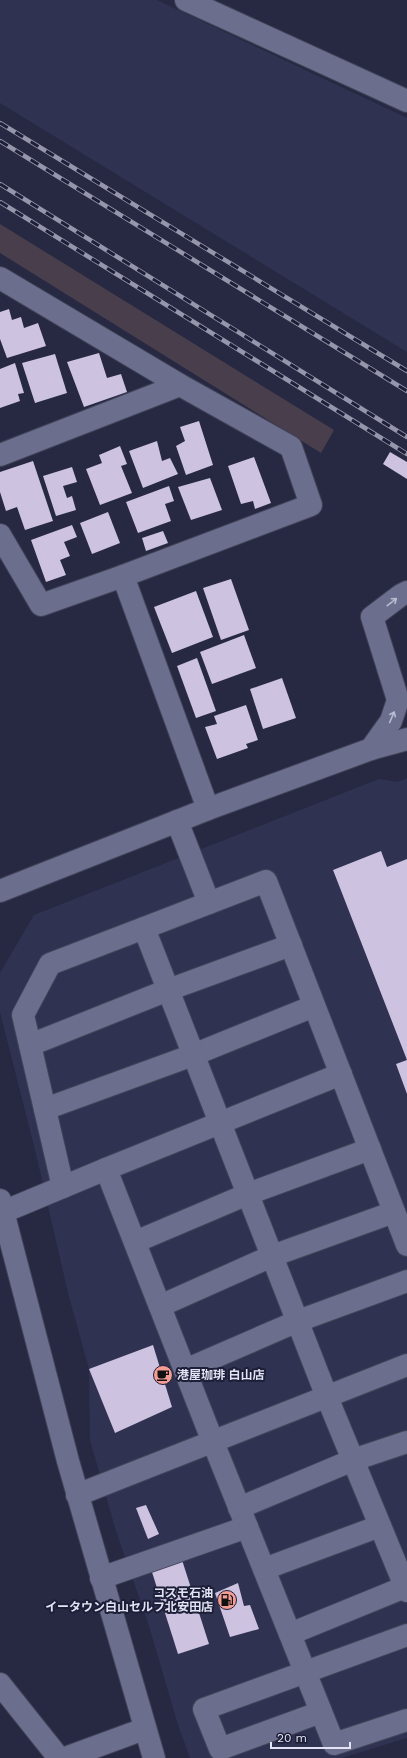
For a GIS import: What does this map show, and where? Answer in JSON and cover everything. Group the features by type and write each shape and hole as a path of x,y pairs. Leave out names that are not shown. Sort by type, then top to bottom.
{"street":[{"path":"186,0 407,101"},
{"path":"0,535 41,605 123,576 311,505 291,447 2,282"},
{"path":"0,455 180,385"},
{"path":"123,576 208,808"},
{"path":"371,749 391,721 398,700 372,617 407,592"},
{"path":"0,891 208,808 371,749 407,739"},
{"path":"177,821 208,903"},
{"path":"63,1187 23,1015 50,964 266,881 407,1245"},
{"path":"144,928 327,1397 406,1589 290,1634"},
{"path":"30,1045 168,990 291,945"},
{"path":"45,1109 193,1055 314,1006"},
{"path":"154,1758 144,1729 77,1495 8,1266 2,1206 63,1187 341,1074"},
{"path":"135,1242 248,1194 370,1149"},
{"path":"106,1169 243,1518 334,1744 407,1720"},
{"path":"160,1306 272,1256 394,1212"},
{"path":"185,1370 298,1321 407,1281"},
{"path":"77,1495 407,1365"},
{"path":"101,1578 243,1518 353,1460 407,1442"},
{"path":"264,1569 380,1526"},
{"path":"321,1712 220,1749 204,1709 407,1635"},
{"path":"0,1684 59,1758"},
{"path":"65,1758 144,1729"}],"shaded area":[{"path":"0,0 157,0 407,118 407,352 0,103"},
{"path":"0,224 334,430 321,453 0,253"},
{"path":"407,778 407,1738 342,1758 190,1758 178,1725 149,1626 116,1531 90,1440 89,1369 68,1293 36,1154 0,1012 0,973 34,915 379,779 398,782"}],"building":[{"path":"9,309 12,320 21,317 24,328 38,323 46,346 7,358 0,339 0,312"},
{"path":"99,353 107,378 121,374 127,392 84,407 67,362"},
{"path":"55,354 67,393 35,403 22,363"},
{"path":"15,363 24,393 18,394 20,401 0,408 0,369"},
{"path":"199,421 213,465 186,475 176,446 185,441 180,427"},
{"path":"157,441 162,461 170,458 178,474 143,488 129,451"},
{"path":"120,446 127,464 121,466 132,493 100,505 86,469 102,463 99,455"},
{"path":"390,452 407,462 407,479 383,464"},
{"path":"254,457 271,503 255,509 253,501 241,504 228,466"},
{"path":"33,461 53,521 25,530 17,507 6,511 0,492 0,472"},
{"path":"72,467 77,482 63,486 67,498 72,496 76,510 56,516 43,476"},
{"path":"210,478 222,510 191,520 178,487"},
{"path":"169,486 174,501 165,504 171,521 138,533 126,502"},
{"path":"108,512 120,543 92,554 80,523"},
{"path":"72,525 77,537 64,542 70,556 60,560 66,575 46,582 31,540"},
{"path":"163,531 168,543 146,551 142,538"},
{"path":"231,579 249,630 221,640 203,588"},
{"path":"196,591 213,637 172,653 154,607"},
{"path":"244,635 256,668 212,684 200,652"},
{"path":"197,658 216,711 196,718 177,666"},
{"path":"282,678 296,718 263,729 250,689"},
{"path":"246,705 258,740 246,744 248,748 217,759 205,727 217,724 214,716"},
{"path":"381,851 387,867 407,859 407,1060 333,870"},
{"path":"407,1060 407,1094 396,1064"},
{"path":"153,1345 172,1407 115,1433 89,1369"},
{"path":"146,1505 159,1534 148,1539 136,1508"},
{"path":"182,1560 209,1644 178,1654 151,1569"},
{"path":"238,1583 244,1606 250,1605 259,1629 230,1637 215,1593"}],"railway":[{"path":"0,123 407,371"},
{"path":"0,141 407,391"},
{"path":"0,184 407,437"},
{"path":"0,202 407,454"}],"place":[{"name":"港屋珈琲 白山店","path":"163,1375"},
{"name":"コスモ石油 イータウン白山セルフ北安田店","path":"227,1600"}]}
